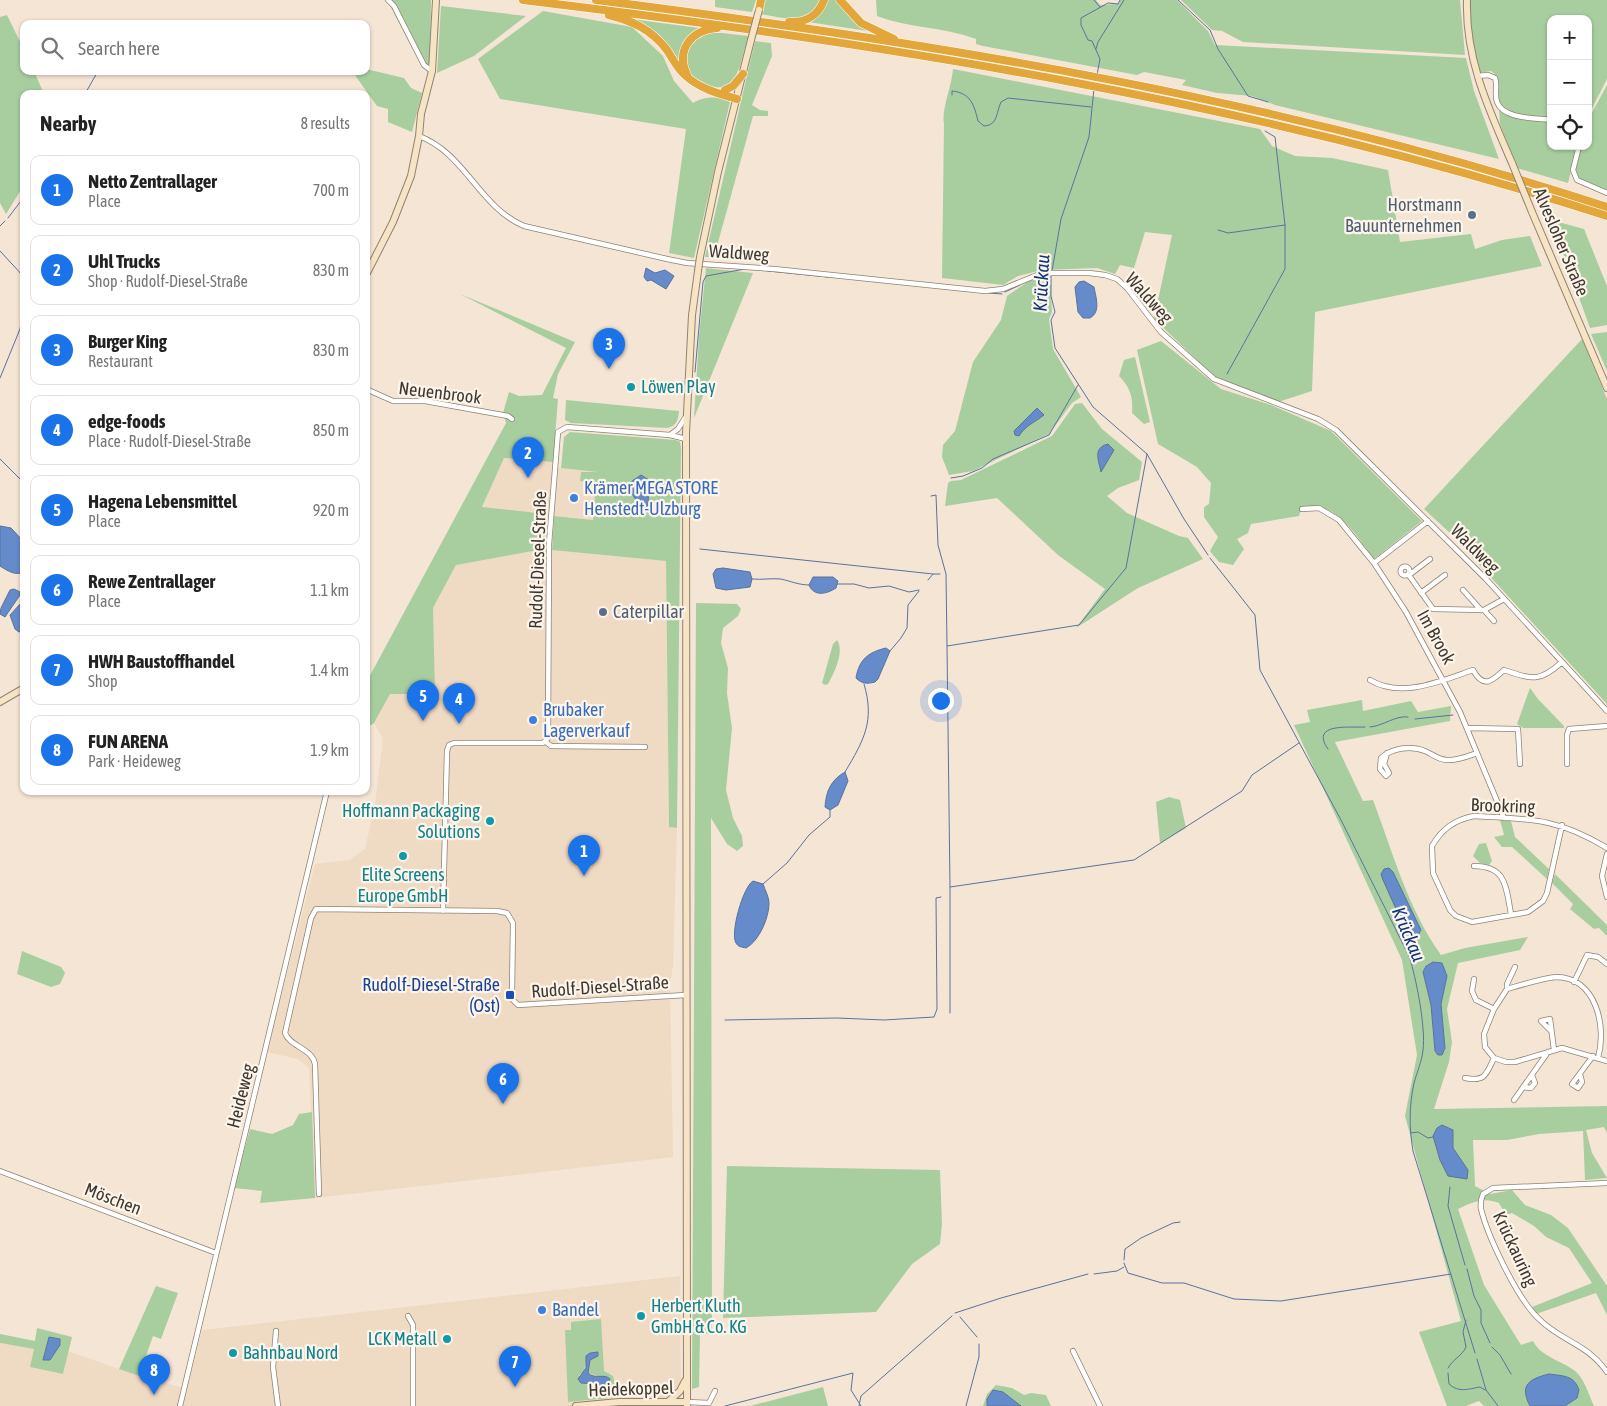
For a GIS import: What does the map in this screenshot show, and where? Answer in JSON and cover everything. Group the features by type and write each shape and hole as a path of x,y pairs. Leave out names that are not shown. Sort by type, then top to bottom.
{"highway":[{"path":"523,0 729,26 927,56 1091,85 1302,130 1440,166 1607,216"},
{"path":"596,0 765,22 907,44 1097,77 1301,121 1442,157 1607,207"},
{"path":"759,10 761,0"},
{"path":"765,22 804,21 820,9 824,0"},
{"path":"840,0 861,23 907,44"},
{"path":"586,8 629,21 644,28 662,44 689,79 700,86 737,99"},
{"path":"689,79 682,58 688,41 704,30 729,26"},
{"path":"725,90 733,86 743,74"},
{"path":"715,90 732,92 737,99"}],"main road":[{"path":"370,267 403,200 411,176 419,136 421,114 432,71 436,0"},
{"name":"Alvesloher Straße","path":"1467,0 1468,37 1477,76 1532,212 1607,388"},
{"path":"687,1404 686,995 688,880 686,436 692,315 700,257 759,10"},
{"path":"0,702 20,690"},
{"path":"669,1401 680,1391 686,1379"},
{"name":"Heidekoppel","path":"576,1406 669,1401 687,1404"}],"street":[{"path":"388,0 394,6 424,65 432,71"},
{"path":"1477,76 1488,75 1495,78 1497,104 1503,111 1547,119"},
{"name":"Waldweg","path":"419,136 438,144 454,159 486,199 513,221 524,226 667,259 687,263 774,269 986,291 1003,289 1034,275 1046,273 1105,275 1117,279 1127,288 1161,332 1214,379 1326,422 1356,449 1504,598 1607,711"},
{"path":"1578,150 1573,170 1577,180 1607,193"},
{"name":"Neuenbrook","path":"370,391 390,400 425,401 508,416 512,419"},
{"path":"670,435 680,427 687,415"},
{"name":"Rudolf-Diesel-Straße","path":"546,742 548,734 549,544 558,432 562,428 567,427 686,436"},
{"name":"Im Brook","path":"1302,509 1319,508 1332,514 1355,537 1374,563 1410,619 1443,680 1467,728 1504,818"},
{"path":"1374,563 1428,522"},
{"path":"1430,559 1409,575 1433,609 1483,610 1504,598"},
{"path":"1421,593 1445,575"},
{"path":"1463,590 1494,621"},
{"path":"1370,680 1381,687 1392,689 1420,686 1473,670 1480,679 1487,682 1494,681 1504,670 1537,678 1548,674 1562,662"},
{"path":"1566,764 1567,734 1570,729 1607,726"},
{"path":"1467,728 1518,728 1520,764"},
{"path":"319,1194 316,1064 309,1053 288,1039 285,1033 312,914 320,908 443,911 447,751 449,745 454,743 543,744 546,742 551,746 645,748"},
{"path":"1387,753 1398,749 1415,748 1445,760 1477,753"},
{"name":"Heideweg","path":"180,1406 327,795"},
{"name":"Brookring","path":"1562,825 1547,893 1543,901 1528,912 1472,922 1456,916 1446,902 1432,865 1432,846 1438,836 1454,822 1474,816 1548,821 1562,825 1585,834 1607,848"},
{"path":"1607,854 1602,876 1607,898"},
{"path":"1474,866 1488,867 1500,874 1505,884 1512,914"},
{"name":"Rudolf-Diesel-Straße","path":"443,911 497,911 510,916 513,924 512,995 513,1000 518,1005 686,995"},
{"path":"1574,982 1587,955 1598,957 1607,964"},
{"path":"1515,967 1507,984 1507,989 1494,1009 1484,1035 1485,1047 1494,1058 1506,1062 1515,1062 1551,1050 1573,1050 1607,1061"},
{"path":"1507,989 1555,977 1574,982 1587,990 1594,998 1600,1022 1600,1051 1580,1074"},
{"path":"1474,979 1472,991 1476,1000 1494,1009"},
{"path":"1600,1022 1607,1021"},
{"path":"1514,1100 1551,1050 1551,1031"},
{"path":"1465,1078 1480,1080 1484,1077 1494,1058"},
{"name":"Möschen","path":"0,1170 216,1253"},
{"name":"Krückauring","path":"1607,1184 1493,1188 1483,1194 1480,1202 1498,1251 1513,1282 1532,1311 1549,1328 1590,1352 1607,1372"},
{"path":"408,1316 413,1325 413,1406"},
{"path":"276,1332 273,1367 278,1406"},
{"path":"1073,1351 1100,1406"},
{"path":"687,1404 709,1403 715,1391"}],"shaded area":[{"path":"504,457 553,462 552,467 597,472 593,520 482,508"},
{"path":"544,549 666,561 669,827 677,828 673,966 670,984 673,1157 315,1198 309,1068 298,1059 267,1052 315,864 349,860 365,849 375,805 383,738 374,723 390,694 434,694 433,608 456,565"},
{"path":"680,1276 681,1406 0,1406 0,1343 34,1349 31,1367 63,1374 68,1351 139,1376 187,1389 202,1330"}],"green space":[{"path":"387,0 431,0 430,68 422,67"},
{"path":"715,0 756,0 752,12 715,7"},
{"path":"765,0 822,0 810,14 795,19 761,14"},
{"path":"827,0 836,0 853,21 868,31 808,22 818,16"},
{"path":"876,0 1096,0 1100,5 1119,4 1120,0 1177,0 1208,31 1215,45 1466,58 1474,91 1499,159 1275,105 1252,96 1217,93 1182,85 1186,80 1144,72 1137,75 983,46 976,44 976,39 964,35 901,23 877,16"},
{"path":"1181,0 1460,0 1465,55 1243,42 1222,31 1212,30"},
{"path":"1469,0 1607,0 1607,79 1592,108 1592,15 1547,15 1547,150 1576,150 1568,183 1517,168 1500,124 1497,76 1491,71 1478,73 1470,38"},
{"path":"441,6 526,16 474,56 437,73"},
{"path":"543,11 632,27 663,56 674,81 693,103 701,99 711,98 721,98 730,102 694,258 669,253 686,129 500,99 478,59"},
{"path":"7,15 20,42 20,75 36,75 42,90 20,90 20,191 6,214 0,203 0,17"},
{"path":"631,19 699,28 683,42 680,52 681,63 678,63 658,37"},
{"path":"702,33 748,36 740,66 732,85 715,87 706,85 698,81 686,68 685,50"},
{"path":"755,41 771,43 772,56 752,105 760,110 768,111 768,116 753,116 714,257 705,257"},
{"path":"953,69 1260,129 1272,146 1295,156 1332,158 1388,170 1400,242 1471,234 1475,249 1502,240 1530,236 1542,266 1315,312 1312,391 1278,402 1217,379 1154,319 1172,235 1145,232 1134,268 1120,265 1115,274 1097,268 1042,270 1018,276 1003,285 942,278 943,118"},
{"path":"370,70 404,78 411,88 422,93 412,132 388,122 388,109 377,106 370,96 370,90 366,90 355,75 370,75"},
{"path":"1607,85 1607,193 1577,180 1573,170 1578,150 1592,150 1592,113"},
{"path":"1551,220 1584,229 1607,286 1607,325 1590,328"},
{"path":"706,268 753,273 694,418 699,336"},
{"path":"1050,278 1052,312 1049,319 1053,349 1081,397 1072,403 1049,434 973,471 949,475 942,457 943,445 955,431 973,362 1001,320 1007,296 1029,281"},
{"path":"460,294 575,342 558,374 553,398 558,399 553,462 504,458 482,507 546,514 544,549 456,565 433,608 435,694 390,694 374,723 370,726 370,676 506,423 503,413 509,392 519,396 542,395 566,348"},
{"path":"1607,332 1607,371 1591,334"},
{"path":"1582,339 1607,399 1607,704 1451,534 1424,509"},
{"path":"1161,341 1221,389 1271,405 1331,431 1422,521 1374,559 1352,530 1335,514 1314,506 1302,507 1299,516 1251,524 1248,533 1237,539 1244,549 1233,565 1219,562 1210,551 1218,537 1204,517 1204,507 1209,504 1211,483 1197,467 1158,444 1137,350"},
{"path":"1135,357 1150,422 1144,424 1132,413 1130,393 1119,376 1124,360"},
{"path":"566,400 679,411 676,422 673,426 667,428 571,423 565,420"},
{"path":"1082,403 1102,429 1142,462 1139,480 1118,488 1107,496 1127,513 1179,536 1188,538 1203,559 1138,588 1076,628 1105,589 1058,555 997,498 945,506 948,483 961,480 1052,436 1075,404"},
{"path":"570,432 676,440 680,442 677,828 669,827 666,561 552,550 554,516 593,520 596,483 580,481 581,472 597,472 561,468 564,437"},
{"path":"696,603 737,604 741,609 738,616 723,628 721,643 728,668 727,693 732,728 726,790 733,818 742,836 743,846 737,851 727,844 711,818 712,1334 700,1334 699,1387 692,1389"},
{"path":"837,640 840,650 838,662 828,684 825,685 822,683 833,644"},
{"path":"1530,688 1564,728 1523,728 1517,724"},
{"path":"1362,700 1363,711 1411,701 1418,712 1451,706 1450,721 1335,742 1363,801 1373,800 1410,900 1429,937 1441,955 1465,948 1528,937 1520,950 1458,963 1447,1009 1452,1042 1449,1062 1434,1109 1607,1106 1607,1133 1604,1127 1586,1130 1592,1153 1607,1178 1585,1180 1583,1131 1539,1134 1507,1140 1473,1140 1475,1186 1490,1194 1512,1190 1525,1205 1551,1215 1568,1228 1607,1286 1607,1315 1596,1293 1536,1314 1532,1307 1592,1283 1569,1248 1546,1237 1534,1226 1512,1213 1506,1215 1499,1203 1494,1201 1478,1201 1458,1209 1484,1285 1521,1345 1533,1341 1546,1355 1575,1371 1584,1382 1594,1406 1565,1406 1577,1398 1579,1390 1528,1383 1525,1394 1530,1406 1484,1406 1479,1401 1466,1406 1447,1406 1419,1332 1461,1321 1405,1116 1417,1055 1402,960 1294,725 1310,722 1307,710","holes":["1433,962 1446,976 1441,1004 1445,1048 1442,1055 1435,1051 1431,1005 1423,972 1426,965"]},
{"path":"1169,797 1180,800 1186,828 1160,843 1156,802"},
{"path":"1500,820 1511,821 1515,837 1549,869 1547,879 1512,847 1502,847 1494,837 1504,835"},
{"path":"1486,843 1492,861 1489,865 1480,863 1473,856 1479,844"},
{"path":"1555,874 1607,925 1607,936 1599,928 1594,929 1570,909 1573,904 1552,883"},
{"path":"22,951 61,967 65,973 60,984 51,987 17,974"},
{"path":"312,1112 315,1198 260,1203 262,1191 234,1188 250,1129 272,1134 293,1125 299,1114"},
{"path":"727,1166 940,1170 942,1224 940,1244 912,1264 876,1312 723,1318"},
{"path":"156,1286 178,1293 161,1339 153,1336 139,1376 119,1369"},
{"path":"601,1319 604,1371 613,1376 618,1397 568,1402 565,1330 571,1330 571,1322","holes":["598,1352 598,1356 590,1360 588,1373 610,1380 606,1386 584,1384 579,1375 584,1372 586,1360 590,1353"]},
{"path":"37,1328 72,1337 63,1374 30,1367 34,1349 0,1343 0,1334 35,1341"},
{"path":"996,1385 1012,1388 1024,1395 1031,1393 1046,1395 1051,1406 1021,1406 1003,1392 987,1399 987,1406 983,1406 987,1394"},
{"path":"823,1387 828,1406 750,1406"}],"water":[{"path":"646,268 655,273 665,270 674,276 666,289 651,280 647,281 644,277"},
{"path":"1084,281 1094,287 1097,300 1096,312 1090,318 1083,318 1078,312 1075,287 1079,282"},
{"path":"1037,408 1044,415 1027,427 1019,436 1015,435 1014,431"},
{"path":"1108,444 1114,450 1101,472 1098,452 1103,446"},
{"path":"641,475 649,480 648,506 641,508 631,492 632,481"},
{"path":"0,526 11,528 20,538 20,573 9,571 0,566"},
{"path":"723,568 750,572 752,579 750,587 726,590 716,588 713,574 716,569"},
{"path":"813,577 833,577 838,581 836,588 829,592 817,593 809,585"},
{"path":"14,589 20,592 20,595 5,617 0,614 1,608 10,590"},
{"path":"20,604 20,632 15,629 10,615"},
{"path":"886,648 890,651 875,682 865,683 856,678 857,671 866,657"},
{"path":"845,772 848,781 838,805 830,810 825,807 828,791 833,782"},
{"path":"1389,868 1393,872 1421,930 1417,937 1405,929 1383,880 1381,874 1384,869"},
{"path":"753,881 763,884 768,898 769,909 759,935 746,948 736,943 735,930 738,910 745,892"},
{"path":"1433,962 1442,963 1447,976 1441,1004 1445,1048 1442,1055 1438,1055 1435,1051 1431,1005 1423,972 1426,966"},
{"path":"1442,1125 1453,1130 1453,1148 1468,1170 1467,1179 1448,1176 1440,1160 1433,1136 1437,1128"},
{"path":"49,1337 60,1339 60,1345 50,1360 43,1360"},
{"path":"598,1352 598,1356 590,1360 588,1373 610,1379 606,1386 599,1388 594,1384 581,1383 578,1379 586,1368 586,1356 590,1353"},
{"path":"1549,1374 1567,1377 1574,1381 1579,1390 1577,1398 1565,1406 1530,1406 1526,1393 1528,1384 1536,1378"},
{"path":"993,1390 1003,1392 1021,1406 987,1406 987,1399"}],"waterway":[{"path":"1094,0 1100,7"},
{"name":"Krückau","path":"1097,75 1100,59 1092,41 1088,40 1081,25 1081,18 1108,3 1118,4 1120,0"},
{"path":"1096,49 1098,42 1124,0"},
{"path":"1178,0 1210,30 1218,49 1248,96 1268,102"},
{"path":"87,90 96,75"},
{"name":"Krückau","path":"1052,271 1061,219 1089,137 1094,89"},
{"path":"952,95 952,91 968,97 973,105 978,121 984,126 994,121 1001,102 1008,98 1091,107"},
{"path":"1227,374 1285,269 1285,225 1275,137 1265,131"},
{"path":"8,218 20,202"},
{"path":"0,226 5,221"},
{"path":"1218,230 1228,233 1285,225"},
{"path":"0,251 20,273"},
{"path":"695,372 703,282 706,276 745,269"},
{"path":"768,271 828,277"},
{"name":"Krückau","path":"1051,275 1051,296 1055,312 1051,320 1055,348 1093,407 1147,454 1184,519 1208,555"},
{"path":"1037,277 1050,277"},
{"path":"1005,292 1020,285"},
{"path":"989,293 1002,294"},
{"path":"0,378 20,329"},
{"path":"951,478 963,476 982,468 993,459 1049,435 1078,385"},
{"path":"931,496 936,495 938,545 946,574 947,646 1079,625 1126,568 1147,454"},
{"path":"0,459 20,479"},
{"path":"700,549 933,574"},
{"name":"Krückau","path":"1210,558 1255,615 1260,670 1341,820 1409,956 1420,1003 1424,1041 1410,1109 1413,1151 1475,1353"},
{"path":"928,580 933,574 940,574"},
{"path":"752,579 781,579 809,585"},
{"path":"837,584 854,584 869,588 889,586 909,592 919,590"},
{"path":"890,651 907,628 908,605 919,591"},
{"path":"947,646 950,887"},
{"path":"845,772 858,750 866,730 868,709 864,684"},
{"path":"1415,719 1453,715"},
{"path":"1370,727 1408,717"},
{"path":"1328,749 1324,740 1324,734 1328,730 1342,727 1365,727"},
{"path":"950,1013 950,887 1134,860 1242,791 1252,775 1299,743"},
{"path":"763,884 787,863 809,835 830,817 830,810"},
{"path":"725,1020 837,1018 884,1020 934,1017 937,1009 936,898 941,897"},
{"path":"1411,1133 1418,1132 1428,1138 1433,1137"},
{"path":"1450,1187 1448,1206 1465,1265"},
{"path":"1124,1260 1125,1249 1141,1238 1173,1223 1180,1222"},
{"path":"1124,1263 1128,1273 1162,1283 1184,1283 1234,1299 1281,1301 1451,1274"},
{"path":"1094,1274 1117,1271 1124,1267"},
{"path":"1467,1269 1474,1296 1481,1310 1481,1323 1490,1343"},
{"path":"955,1313 1088,1274"},
{"path":"859,1406 861,1396 952,1316"},
{"path":"960,1317 977,1337"},
{"path":"1448,1368 1466,1347 1463,1332 1466,1320"},
{"path":"966,1406 979,1357 979,1344"},
{"path":"1492,1347 1500,1355 1511,1374"},
{"name":"Krückau","path":"1477,1359 1486,1390 1498,1406"},
{"path":"725,1406 853,1373 851,1390 861,1406"},
{"path":"1448,1373 1449,1384 1456,1389 1464,1390 1480,1387 1485,1390"}],"place":[{"name":"Horstmann Bauunternehmen","path":"1472,215"},
{"name":"Burger King","path":"609,369"},
{"name":"Löwen Play","path":"631,387"},
{"name":"Uhl Trucks","path":"528,478"},
{"name":"Krämer MEGA STORE Henstedt-Ulzburg","path":"574,498"},
{"name":"Caterpillar","path":"603,612"},
{"name":"Brubaker Lagerverkauf","path":"533,720"},
{"name":"Hagena Lebensmittel","path":"423,721"},
{"name":"edge-foods","path":"459,724"},
{"name":"Hoffmann Packaging Solutions","path":"490,821"},
{"name":"Elite Screens Europe GmbH","path":"403,856"},
{"name":"Netto Zentrallager","path":"584,876"},
{"name":"Rudolf-Diesel-Straße (Ost)","path":"510,995"},
{"name":"Rewe Zentrallager","path":"503,1104"},
{"name":"Bandel","path":"542,1310"},
{"name":"Herbert Kluth GmbH & Co. KG","path":"641,1316"},
{"name":"LCK Metall","path":"447,1339"},
{"name":"Bahnbau Nord","path":"233,1353"},
{"name":"HWH Baustoffhandel","path":"515,1387"},
{"name":"FUN ARENA","path":"154,1395"}]}
